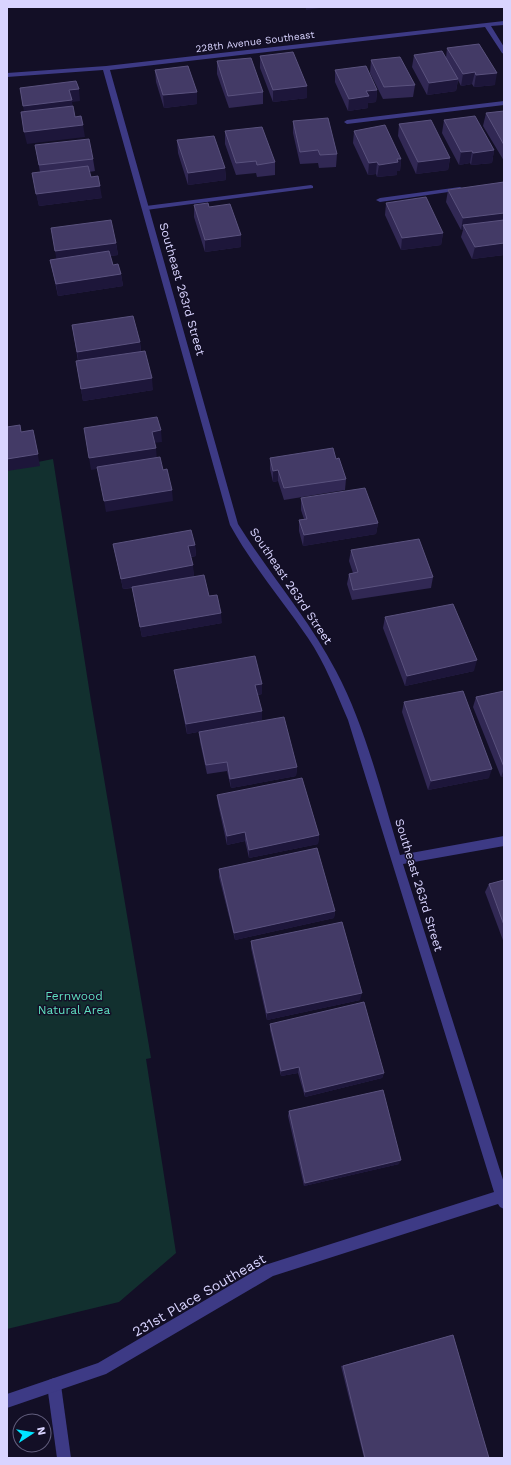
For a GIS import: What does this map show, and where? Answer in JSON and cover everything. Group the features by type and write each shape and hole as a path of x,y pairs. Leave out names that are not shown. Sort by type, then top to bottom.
{"street":[{"name":"228th Avenue Southeast","path":"7,76 106,68 504,23"},
{"path":"487,25 504,52"},
{"name":"Southeast 263rd Street","path":"106,68 234,525 257,562 312,636 333,674 353,720 503,1200"},
{"path":"347,122 504,103"},
{"path":"146,208 311,187"},
{"path":"380,200 465,188"},
{"path":"398,860 504,841"},
{"name":"231st Place Southeast","path":"7,1401 101,1369 270,1270 503,1200"},
{"path":"54,1385 64,1458"}],"green space":[{"name":"Fernwood Natural Area","path":"53,459 91,701 151,1058 146,1059 176,1253 119,1302 7,1329 7,468"}],"building":[{"path":"479,44 497,73 476,75 475,72 463,74 447,48"},
{"path":"442,51 458,79 429,83 414,55"},
{"path":"293,52 307,86 273,90 260,56"},
{"path":"400,57 415,85 384,87 371,60"},
{"path":"251,58 263,92 228,96 217,61"},
{"path":"188,66 197,92 163,95 155,70"},
{"path":"366,66 377,90 366,91 369,96 349,99 335,70"},
{"path":"76,81 79,89 69,90 72,100 23,106 20,88"},
{"path":"73,106 75,117 81,116 83,125 24,132 21,112"},
{"path":"504,111 504,145 486,113"},
{"path":"475,116 494,150 473,153 472,151 461,152 444,120"},
{"path":"328,118 337,154 320,155 318,150 300,152 293,121"},
{"path":"431,120 450,158 418,162 399,124"},
{"path":"385,125 401,159 397,159 398,162 379,165 377,162 369,163 354,131"},
{"path":"262,127 275,162 257,165 256,161 236,163 225,131"},
{"path":"214,136 225,168 188,173 177,140"},
{"path":"89,139 93,159 39,165 35,145"},
{"path":"88,166 91,177 98,176 100,186 36,194 32,173"},
{"path":"504,182 504,213 463,218 448,190"},
{"path":"426,197 443,233 402,238 386,203"},
{"path":"208,203 209,207 230,204 241,235 205,240 194,205"},
{"path":"111,220 116,243 55,251 51,228"},
{"path":"504,220 504,243 475,247 463,225"},
{"path":"109,251 113,265 118,264 121,274 56,284 50,260"},
{"path":"133,316 140,342 77,352 72,325"},
{"path":"145,351 152,378 81,389 76,361"},
{"path":"157,417 161,430 152,432 156,448 89,458 84,428"},
{"path":"20,425 21,432 33,430 38,454 7,459 7,427"},
{"path":"333,448 336,459 339,458 346,479 284,488 278,470 273,471 270,458"},
{"path":"160,457 163,470 167,469 172,490 104,501 97,467"},
{"path":"365,488 378,523 304,535 299,520 307,519 301,498"},
{"path":"191,530 195,545 188,546 193,565 121,579 113,544"},
{"path":"419,539 433,577 353,590 349,574 358,572 351,550"},
{"path":"204,575 209,596 217,595 221,613 140,627 132,587"},
{"path":"453,604 477,660 407,676 385,617"},
{"path":"255,656 262,684 255,685 262,711 186,724 174,670"},
{"path":"463,691 492,769 431,781 404,702"},
{"path":"504,691 504,767 476,697"},
{"path":"284,717 297,767 230,779 227,762 206,765 199,732"},
{"path":"302,778 319,835 249,850 245,832 227,836 217,795"},
{"path":"317,848 335,911 234,933 219,869"},
{"path":"504,880 504,925 489,884"},
{"path":"342,922 362,993 267,1013 251,941"},
{"path":"364,1002 384,1073 305,1092 299,1067 281,1071 270,1024"},
{"path":"383,1090 401,1160 305,1183 289,1111"},
{"path":"453,1335 489,1458 365,1458 343,1366"}]}
